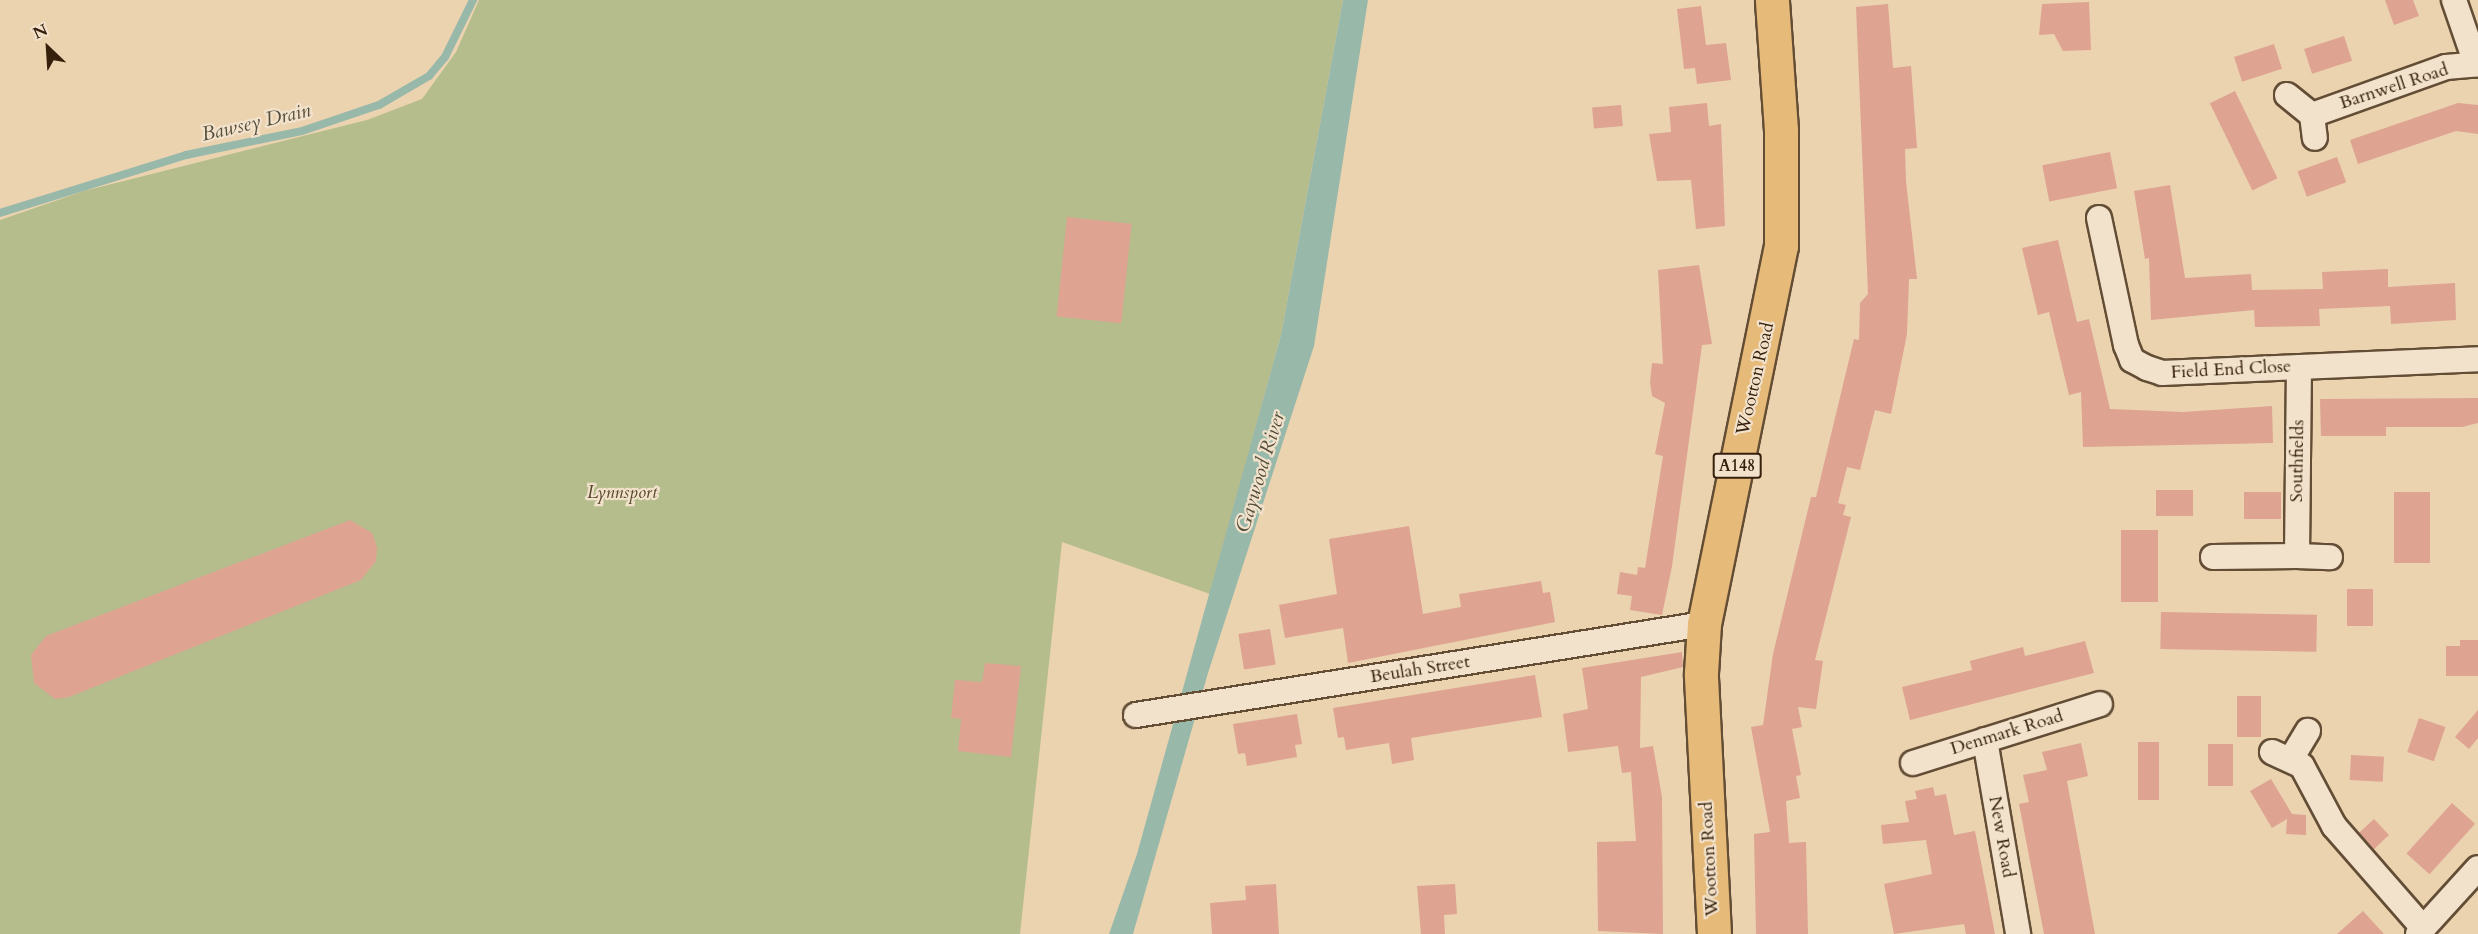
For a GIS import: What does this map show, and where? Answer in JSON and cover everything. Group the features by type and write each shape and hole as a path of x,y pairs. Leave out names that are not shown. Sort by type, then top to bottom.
{"main road":[{"name":"Wootton Road","path":"1714,934 1701,673 1704,624 1781,246 1781,129 1772,0"}],"street":[{"path":"2454,0 2477,64"},
{"name":"Barnwell Road","path":"2287,95 2313,126 2446,67 2477,64"},
{"name":"Field End Close","path":"2099,218 2132,360 2162,373 2478,359"},
{"name":"Southfields","path":"2297,556 2299,367"},
{"path":"2213,557 2330,557"},
{"name":"Beulah Street","path":"1144,715 1704,624"},
{"name":"Denmark Road","path":"1913,763 2100,704"},
{"path":"2308,732 2282,756 2302,766 2334,826 2420,931 2478,868"},
{"name":"New Road","path":"1984,740 2018,934"}],"green space":[{"name":"Lynnsport","path":"479,0 1343,0 1281,335 1210,594 1062,542 1020,934 0,934 0,220 84,191 367,120 422,99 456,52"}],"water":[{"name":"Gaywood River","path":"1343,0 1368,0 1314,346 1208,673 1133,934 1109,934 1137,854 1281,335"}],"building":[{"path":"2385,0 2413,0 2419,16 2394,25"},
{"path":"2089,2 2091,50 2063,51 2054,34 2039,35 2042,4"},
{"path":"1888,4 1893,68 1911,66 1917,148 1905,149 1906,181 1917,279 1909,279 1907,334 1891,414 1875,410 1860,470 1847,467 1838,503 1846,505 1843,515 1851,517 1815,660 1823,661 1816,709 1798,707 1802,727 1792,729 1801,775 1796,776 1800,798 1786,801 1789,843 1806,842 1808,934 1756,934 1754,834 1770,832 1751,727 1763,725 1773,654 1811,497 1816,497 1854,339 1859,340 1860,303 1868,294 1856,7"},
{"path":"1701,6 1706,45 1726,43 1731,80 1697,84 1695,68 1684,69 1677,9"},
{"path":"2344,36 2352,61 2312,74 2304,49"},
{"path":"2274,44 2282,69 2242,82 2234,57"},
{"path":"2235,91 2278,178 2252,190 2210,103"},
{"path":"1707,103 1709,126 1721,124 1725,226 1696,229 1691,180 1657,181 1649,134 1671,132 1669,107"},
{"path":"2458,103 2478,105 2478,134 2456,131 2358,164 2350,140"},
{"path":"1621,105 1623,126 1594,128 1592,108"},
{"path":"2110,152 2117,188 2049,201 2042,165"},
{"path":"2337,157 2346,182 2307,197 2298,171"},
{"path":"2170,185 2185,278 2251,274 2252,290 2323,289 2322,272 2388,269 2388,287 2455,283 2456,320 2391,324 2390,306 2319,309 2320,326 2255,327 2254,310 2151,320 2149,258 2145,259 2134,191"},
{"path":"1067,217 1132,224 1121,323 1057,316"},
{"path":"2058,240 2077,322 2089,319 2110,409 2183,412 2272,406 2273,443 2083,447 2081,392 2069,395 2049,312 2038,315 2022,248"},
{"path":"1699,265 1712,344 1702,345 1672,566 1662,615 1630,610 1632,596 1617,594 1620,572 1637,575 1638,567 1645,568 1663,456 1655,454 1665,403 1652,396 1650,382 1652,363 1663,364 1658,270"},
{"path":"2478,398 2478,423 2462,427 2386,427 2386,436 2321,436 2320,399"},
{"path":"2156,490 2193,490 2193,516 2156,516"},
{"path":"2244,492 2281,492 2281,519 2244,519"},
{"path":"2394,492 2430,492 2430,563 2394,563"},
{"path":"350,520 372,533 377,547 376,561 361,580 69,697 55,699 34,683 31,655 46,636"},
{"path":"1409,526 1423,614 1461,607 1459,594 1541,581 1543,593 1550,592 1555,622 1348,663 1343,628 1285,638 1279,605 1337,594 1329,539"},
{"path":"2121,530 2158,530 2158,602 2121,602"},
{"path":"2347,589 2373,589 2373,626 2347,626"},
{"path":"2161,612 2317,615 2316,652 2160,649"},
{"path":"1270,629 1276,665 1244,670 1238,634"},
{"path":"2460,640 2478,640 2478,676 2446,676 2446,646 2460,646"},
{"path":"2085,641 2094,673 1910,720 1902,687 1972,670 1970,661 2023,647 2025,656"},
{"path":"1682,652 1683,667 1641,677 1640,748 1653,746 1662,797 1663,934 1598,931 1597,842 1636,841 1631,772 1622,773 1618,746 1568,752 1563,714 1588,709 1582,668"},
{"path":"985,663 1021,666 1011,757 958,751 961,719 951,718 955,680 982,682"},
{"path":"1535,675 1542,717 1411,738 1414,760 1392,764 1389,743 1346,750 1344,737 1338,738 1333,708"},
{"path":"2237,696 2261,696 2261,737 2237,737"},
{"path":"2478,710 2478,738 2469,749 2455,737"},
{"path":"1297,714 1302,744 1295,745 1297,757 1247,766 1245,753 1238,754 1233,724"},
{"path":"2419,718 2445,727 2434,761 2407,752"},
{"path":"2138,742 2159,742 2159,800 2138,800"},
{"path":"2081,743 2088,776 2067,781 2095,934 2044,934 2019,804 2029,802 2023,775 2047,770 2042,752"},
{"path":"2208,744 2233,744 2233,786 2208,786"},
{"path":"2351,755 2384,757 2383,782 2350,780"},
{"path":"2271,779 2292,814 2306,815 2306,835 2286,834 2287,819 2272,828 2250,791"},
{"path":"1933,787 1935,796 1946,794 1954,835 1975,831 1995,934 1966,934 1964,924 1894,934 1884,884 1932,874 1926,840 1883,844 1881,825 1909,822 1905,801 1917,799 1915,791"},
{"path":"2452,803 2475,824 2430,874 2406,854"},
{"path":"2374,819 2389,835 2374,849 2359,833"},
{"path":"1276,884 1279,934 1212,934 1210,903 1246,900 1245,886"},
{"path":"1455,884 1457,914 1444,915 1445,934 1421,934 1417,886"},
{"path":"2363,911 2384,934 2337,934"}],"waterway":[{"name":"Bawsey Drain","path":"0,213 186,155 302,131 379,105 429,76 445,57 473,0"}]}
